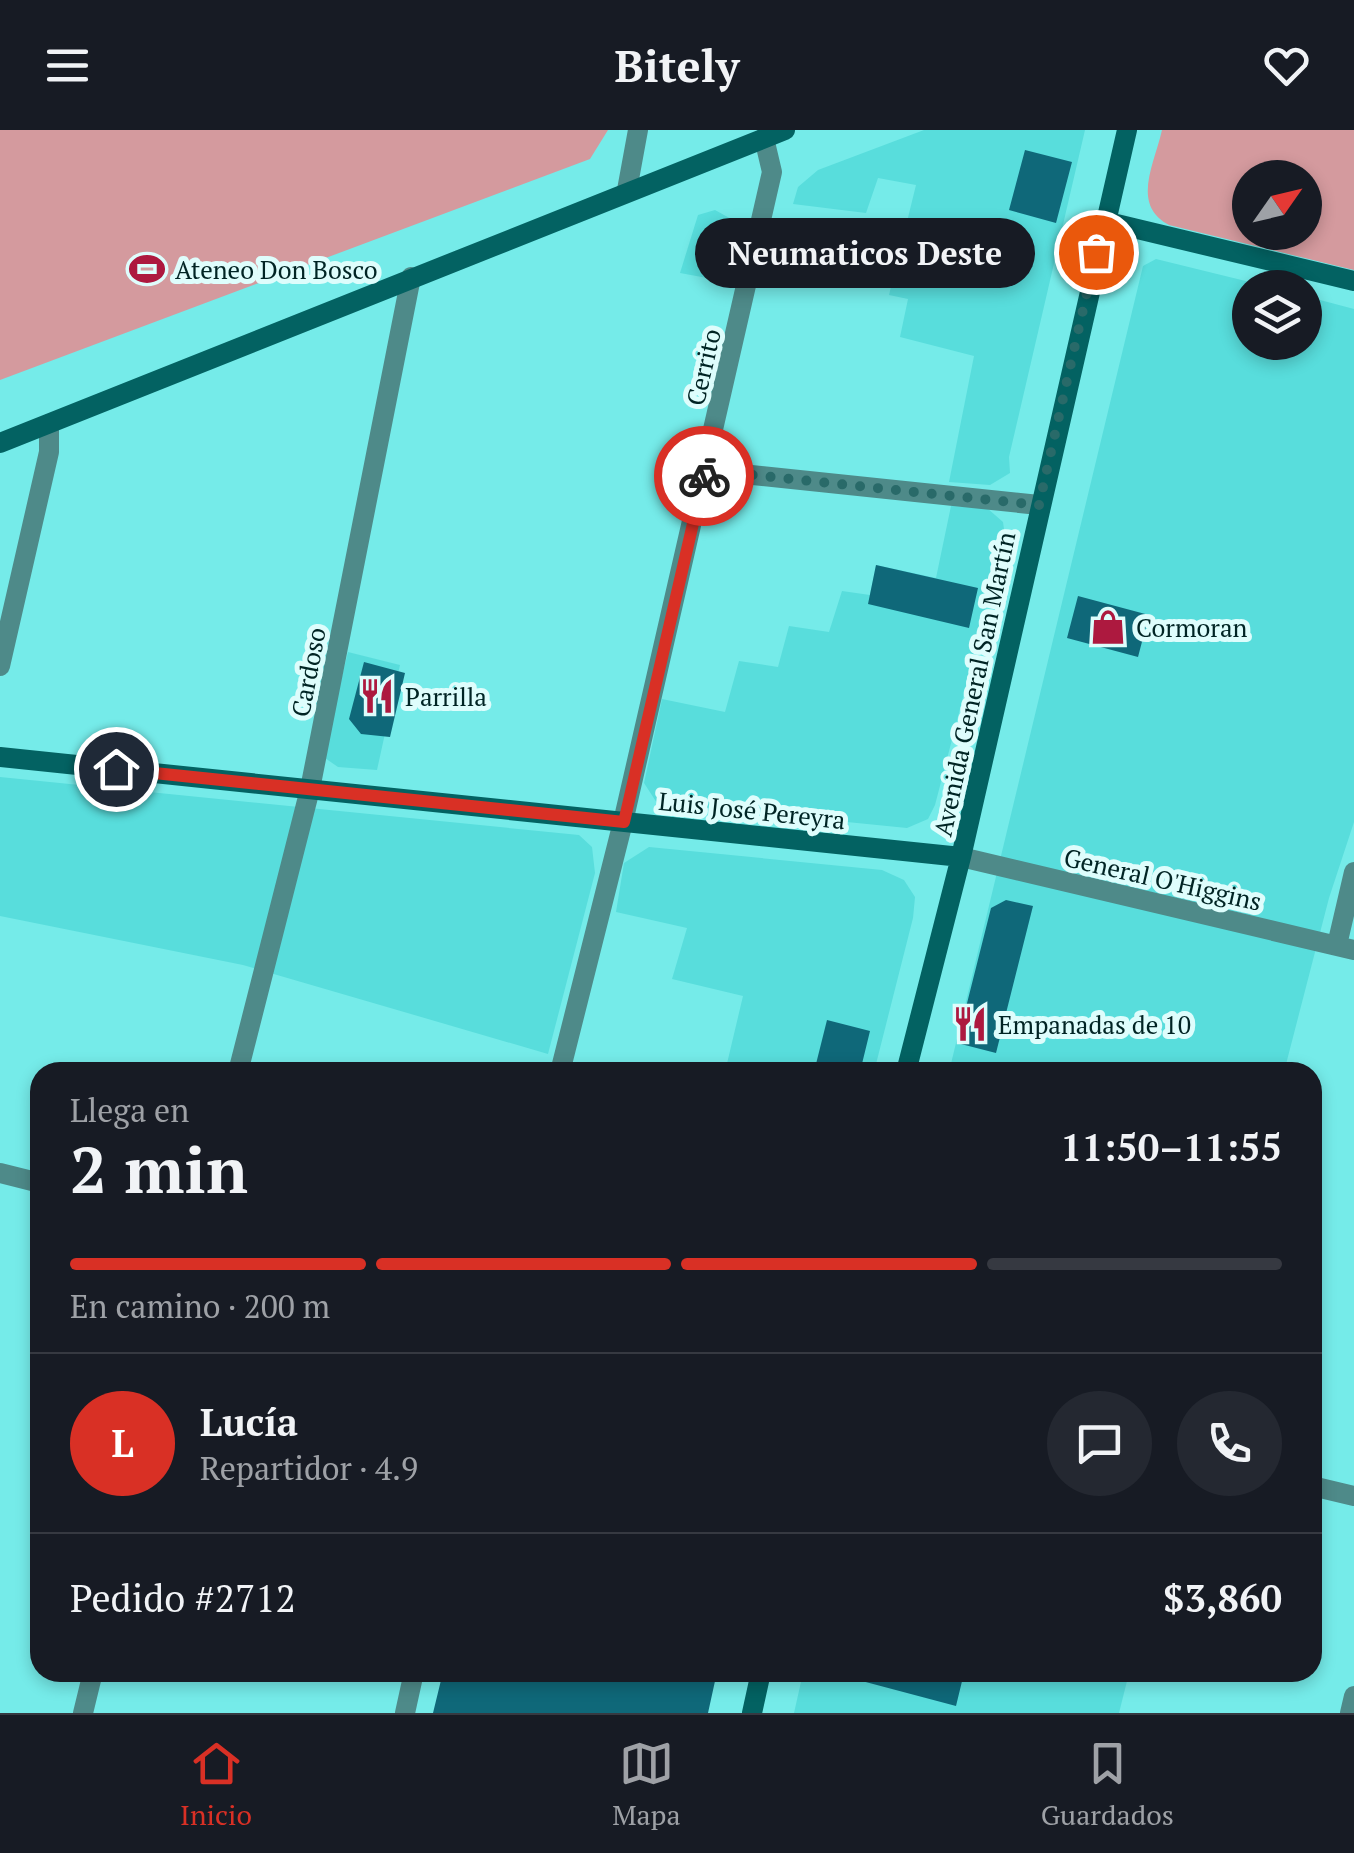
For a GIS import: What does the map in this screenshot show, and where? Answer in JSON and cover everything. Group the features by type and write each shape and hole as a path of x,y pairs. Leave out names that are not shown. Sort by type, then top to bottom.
{"street":[{"path":"627,190 638,130"},
{"path":"0,443 785,130"},
{"name":"Avenida General San Martín","path":"909,1062 961,857 1127,130"},
{"name":"Cerrito","path":"563,1062 624,822 772,172 764,138"},
{"path":"1104,221 1354,282"},
{"name":"Cardoso","path":"241,1062 310,789 411,277"},
{"path":"0,666 48,452 50,424"},
{"path":"705,470 1039,505"},
{"name":"Luis José Pereyra","path":"0,757 961,857"},
{"name":"General O'Higgins","path":"961,857 1345,948"},
{"path":"1345,948 1354,872"},
{"path":"0,1173 30,1180"},
{"path":"1322,1488 1354,1496"},
{"path":"83,1713 91,1682"},
{"path":"405,1713 412,1682"},
{"path":"752,1713 759,1682"},
{"path":"1350,1713 1354,1696"}],"shaded area":[{"name":"Ateneo Don Bosco","path":"0,130 608,130 590,159 0,380"},
{"path":"924,130 1085,130 1009,457 1010,473 990,485 949,482 974,356 900,337 908,299 889,295 916,185 878,178 866,213 793,204 798,187 818,170"},
{"path":"1162,130 1354,130 1354,270 1272,250 1322,250 1322,160 1232,160 1232,240 1169,225 1157,217 1148,195"},
{"path":"715,210 733,220 718,280 680,273 698,215"},
{"path":"1156,259 1232,278 1232,360 1322,360 1322,301 1354,309 1354,822 1329,898 1287,1062 951,1062 1143,266"},
{"path":"951,506 987,508 1003,522 1005,536 935,805 928,819 907,828 657,803 644,783 662,699 725,712 739,661 778,667 789,626 829,632 842,591 870,595 876,565 936,578"},
{"path":"348,652 400,665 377,770 338,767 322,756"},
{"path":"0,777 579,835 592,847 595,873 548,1054 243,965 0,916"},
{"path":"649,847 882,870 904,880 915,897 913,918 877,1062 727,1062 743,996 672,979 687,928 616,912 624,863"},
{"path":"801,1682 1127,1682 1119,1713 794,1713"}],"building":[{"path":"1025,150 1072,162 1056,223 1009,210"},
{"path":"876,565 978,588 969,628 868,604"},
{"name":"Cormoran","path":"1078,596 1149,615 1138,657 1067,638"},
{"name":"Parrilla","path":"364,662 405,673 390,737 361,734 349,719"},
{"path":"1006,900 1033,906 996,1053 957,1043 991,908"},
{"path":"827,1020 870,1031 862,1062 816,1062"},
{"path":"441,1682 715,1682 708,1713 433,1713"},
{"path":"866,1682 962,1682 956,1706"}],"way so far":[{"path":"704,476 705,470 1039,505 1096,252"}],"place":[{"name":"Neumaticos Deste","path":"1096,252"},
{"name":"Ateneo Don Bosco","path":"147,269"},
{"name":"Cormoran","path":"1108,627"},
{"name":"Parrilla","path":"377,696"},
{"name":"Empanadas de 10","path":"970,1024"}],"route":[{"path":"116,769 624,822 704,476"}]}
